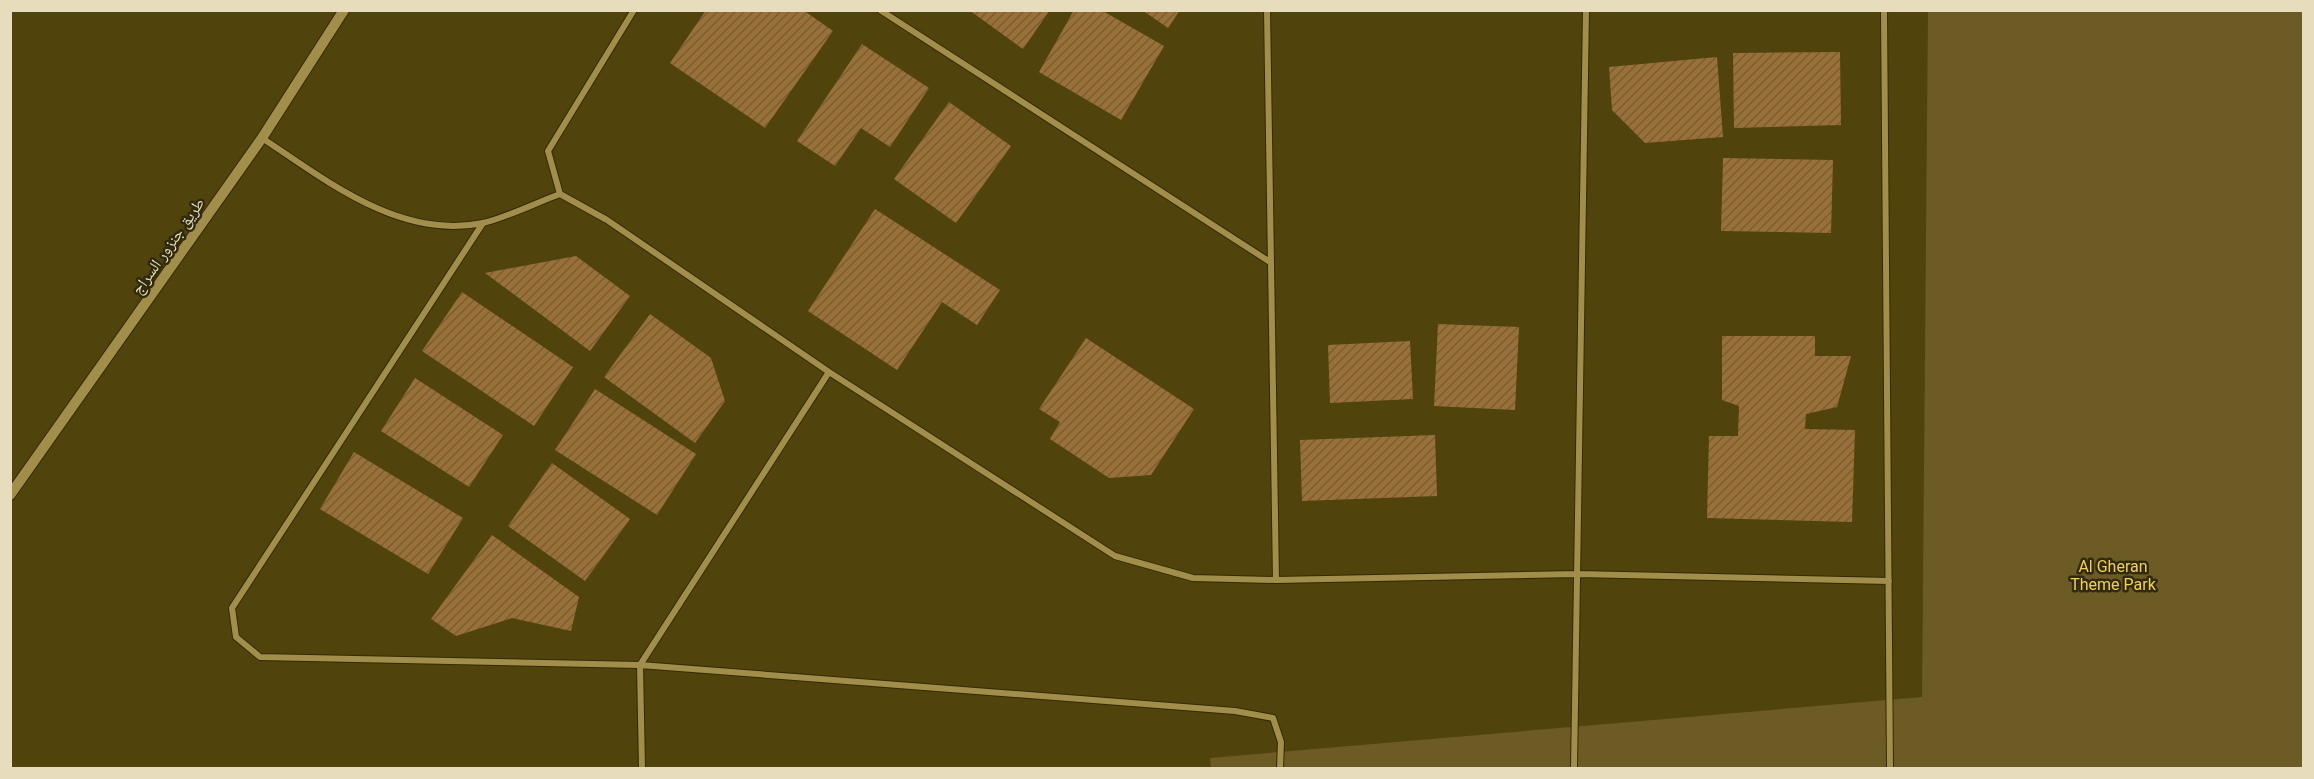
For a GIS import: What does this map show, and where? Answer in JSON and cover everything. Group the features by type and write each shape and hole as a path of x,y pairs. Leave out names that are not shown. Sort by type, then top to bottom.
{"street":[{"name":"طريق جنزور السراج","path":"10,495 262,138 344,10"},
{"path":"634,10 548,151 560,194 607,220 830,372 1115,556 1193,578 1276,580 1578,574 1889,581"},
{"path":"880,10 1270,262"},
{"path":"1267,10 1276,580"},
{"path":"1574,768 1586,10"},
{"path":"1884,10 1890,768"},
{"path":"262,138 340,191 397,216 440,225 483,223 560,194"},
{"path":"483,223 232,608 237,637 260,657 640,665 1235,711 1273,718 1281,742 1280,768"},
{"path":"642,768 640,665 830,372"}],"green space":[{"name":"Al Gheran Theme Park","path":"1928,11 2303,11 2303,768 1211,768 1210,758 1922,697"}],"building":[{"path":"706,10 803,10 833,31 765,128 670,63"},
{"path":"969,10 1050,10 1023,49"},
{"path":"1074,10 1101,10 1164,46 1121,120 1039,72"},
{"path":"1142,10 1180,10 1168,28"},
{"path":"862,44 929,88 890,147 861,128 835,166 797,141"},
{"path":"1840,52 1841,125 1734,128 1733,53"},
{"path":"1717,57 1723,137 1645,143 1612,110 1609,67"},
{"path":"949,102 1011,146 956,223 894,179"},
{"path":"1723,158 1833,160 1831,233 1721,231"},
{"path":"875,209 1000,290 977,325 942,302 897,370 808,311"},
{"path":"576,256 630,296 590,351 485,273"},
{"path":"462,292 573,367 534,426 422,351"},
{"path":"650,314 711,358 725,401 695,443 604,377"},
{"path":"1438,324 1519,327 1515,410 1434,406"},
{"path":"1722,336 1815,336 1815,356 1851,356 1837,407 1806,414 1805,429 1855,430 1852,522 1707,518 1709,436 1738,436 1739,406 1722,400"},
{"path":"1086,338 1194,409 1151,475 1109,478 1050,439 1060,422 1039,409"},
{"path":"1410,341 1413,399 1330,403 1328,345"},
{"path":"415,378 503,435 469,487 381,431"},
{"path":"595,389 696,454 657,515 555,450"},
{"path":"1435,435 1437,496 1302,501 1300,440"},
{"path":"354,452 463,518 428,574 320,509"},
{"path":"552,463 630,519 585,581 508,526"},
{"path":"492,535 579,597 571,631 512,618 456,636 431,619"}]}
